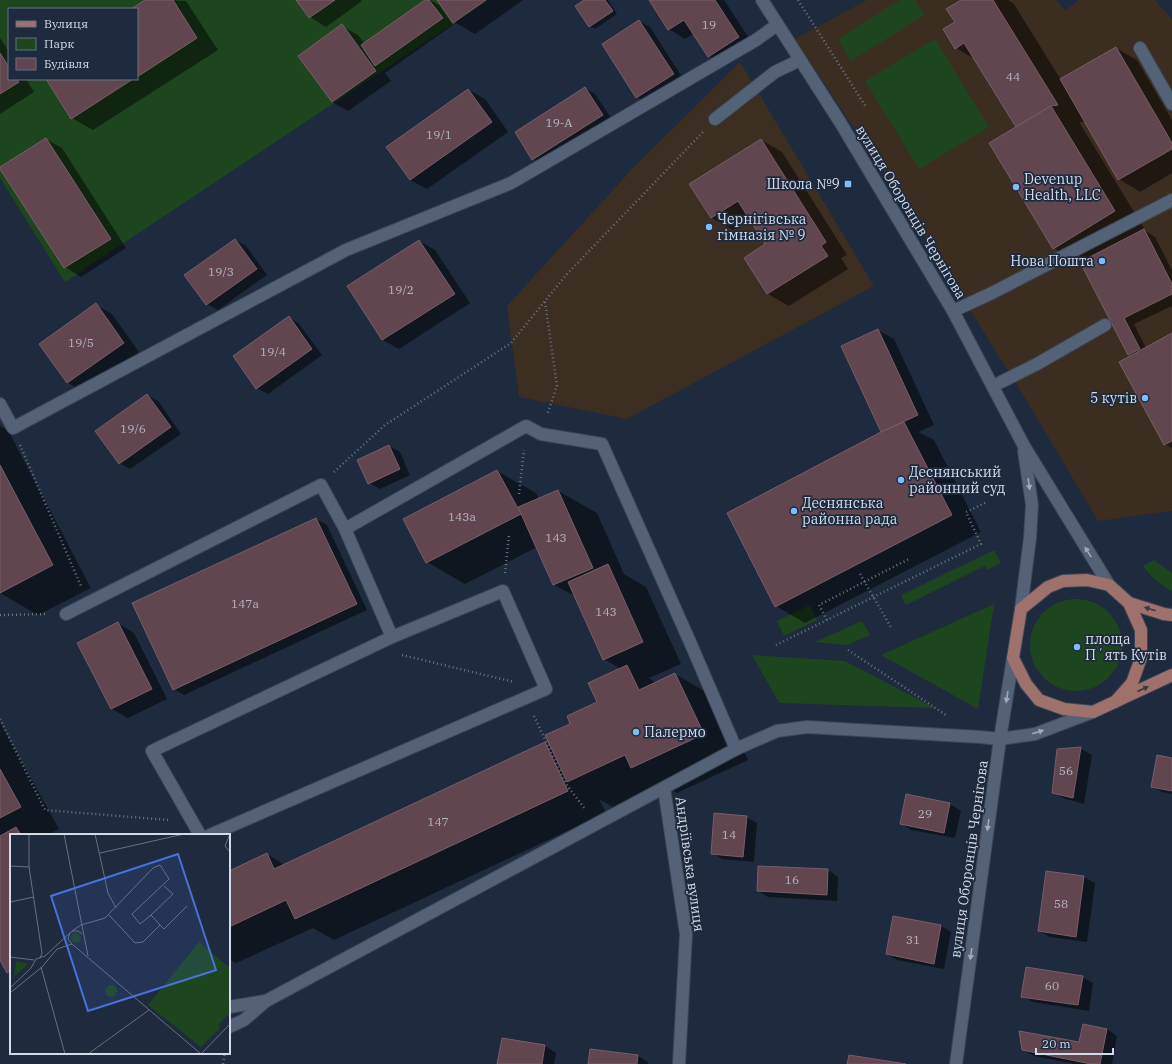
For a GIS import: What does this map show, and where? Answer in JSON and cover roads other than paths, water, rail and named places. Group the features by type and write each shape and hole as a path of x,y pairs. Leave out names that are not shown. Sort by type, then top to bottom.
{"main road":[{"path":"1115,702 1132,683 1141,658 1141,630 1129,603 1109,585 1087,580 1063,581 1048,587 1021,609 1014,658 1026,684 1039,700 1064,709 1092,712 1115,702 1172,675"},
{"path":"1129,603 1164,614 1172,614"}],"street":[{"name":"вулиця Оборонців Чернігова","path":"762,0 840,122 953,311 1024,446 1109,585"},
{"path":"0,404 13,428 346,250 511,183 756,40 777,25"},
{"path":"1140,48 1172,104"},
{"path":"715,119 775,72 800,60"},
{"path":"953,311 992,293 1172,200"},
{"path":"992,386 1037,364 1105,325"},
{"path":"345,529 526,426 541,434 602,444 736,749"},
{"name":"вулиця Оборонців Чернігова","path":"1021,609 1030,538 1032,504 1024,446"},
{"path":"66,614 321,485 345,529 392,638"},
{"path":"199,834 152,751 392,638 503,591 546,689 212,834"},
{"name":"вулиця Оборонців Чернігова","path":"956,1064 1000,740 1014,658"},
{"path":"230,1027 244,1020 266,1001 736,749 777,731 807,727 980,737 1000,740 1034,734 1092,712"},
{"name":"Андріївська вулиця","path":"664,788 686,934 679,1064"},
{"path":"230,1007 266,1001"}],"place":[{"name":"Школа №9","path":"848,184"},
{"name":"Devenup Health, LLC","path":"1016,187"},
{"name":"Чернігівська гімназія № 9","path":"709,227"},
{"name":"Нова Пошта","path":"1102,261"},
{"name":"5 кутів","path":"1145,398"},
{"name":"Деснянський районний суд","path":"901,480"},
{"name":"Деснянська районна рада","path":"794,511"},
{"name":"площа Пʼять Кутів","path":"1077,647"},
{"name":"Палермо","path":"636,732"}]}
